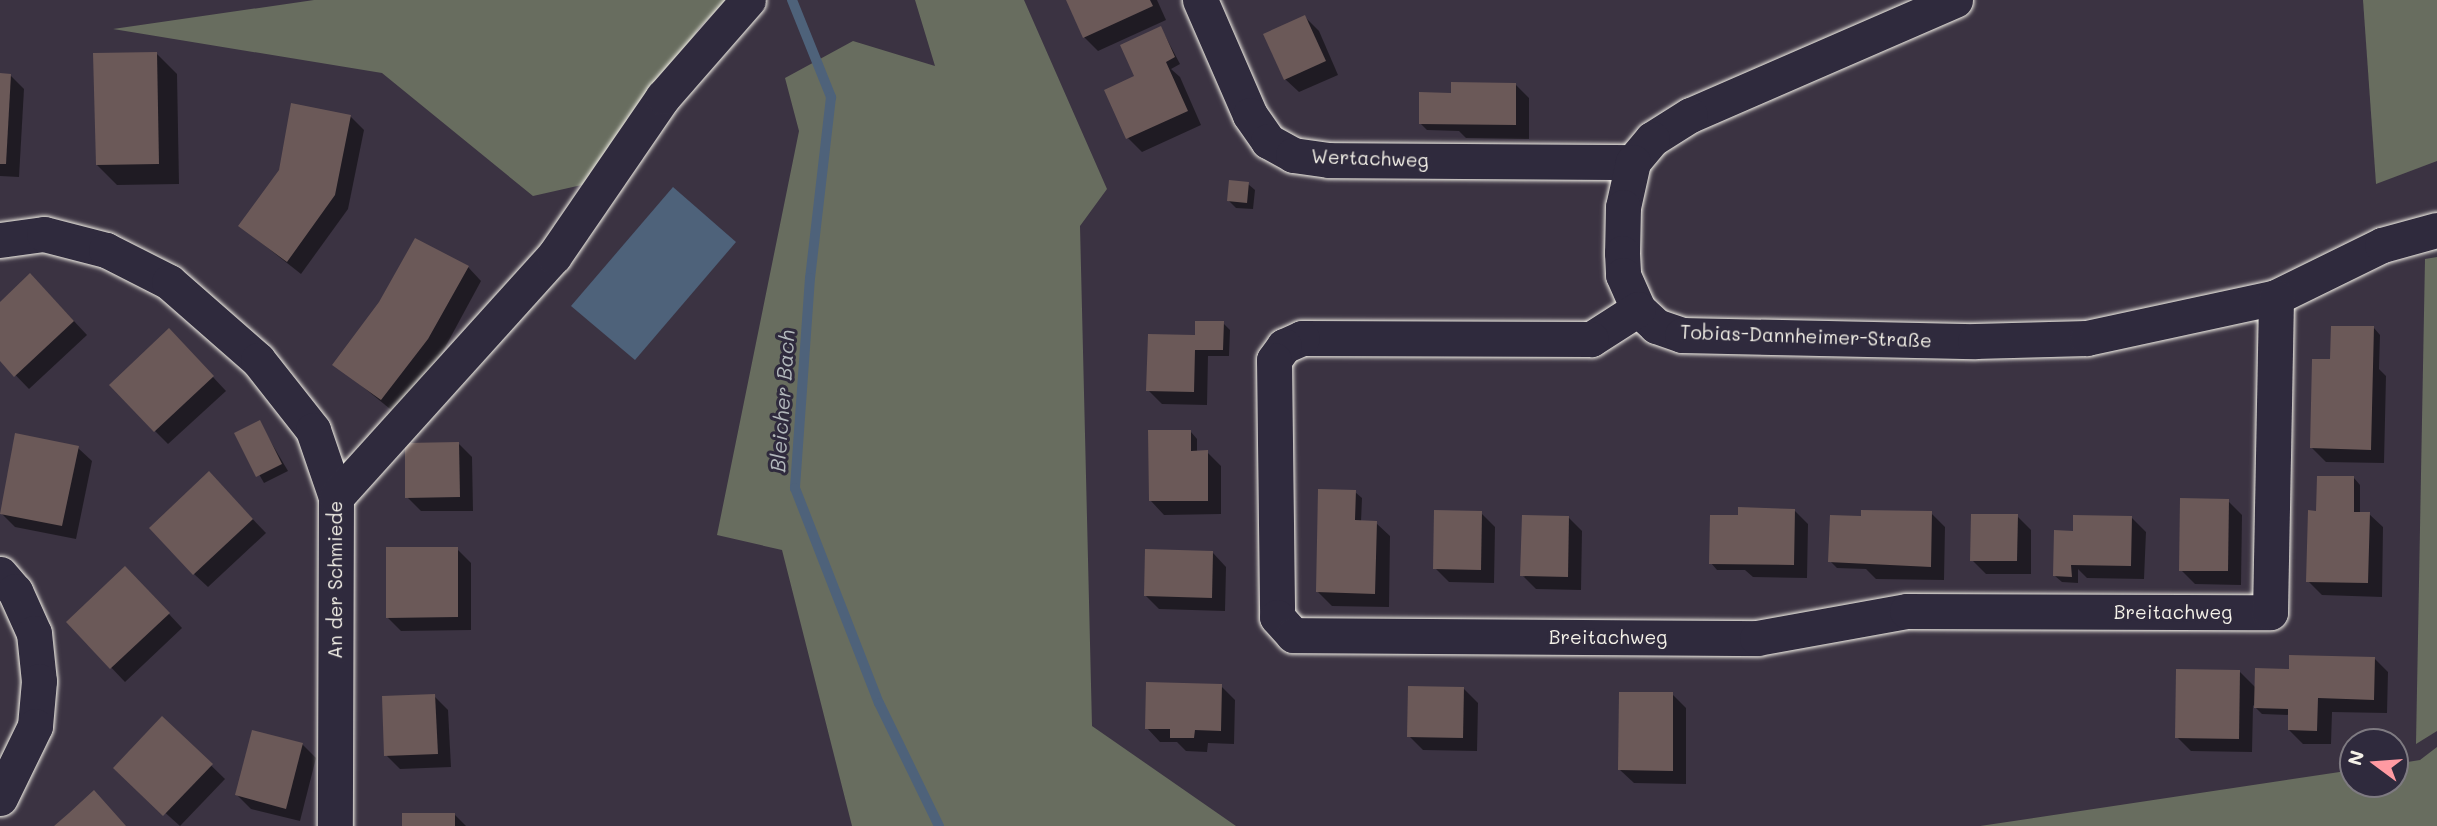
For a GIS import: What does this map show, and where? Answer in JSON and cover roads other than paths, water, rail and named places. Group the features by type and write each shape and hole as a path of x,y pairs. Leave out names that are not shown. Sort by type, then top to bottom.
{"street":[{"path":"336,497 554,257 663,97 748,0"},
{"name":"Tobias-Dannheimer-Straße","path":"1955,0 1690,115 1651,139 1633,162 1623,207 1623,275 1638,309 1656,326 1682,335 1975,341 2087,338 2276,297 2382,245 2437,230"},
{"name":"Wertachweg","path":"1209,3 1250,115 1268,141 1293,155 1329,160 1633,162"},
{"name":"An der Schmiede","path":"0,240 44,234 106,250 169,282 258,360 286,391 313,430 336,497 335,826"},
{"name":"Breitachweg","path":"1638,309 1591,340 1302,338 1284,346 1274,360 1277,617 1293,635 1757,638 1907,611 2270,612 2276,297"},
{"path":"0,574 15,591 34,633 39,681 35,726 0,798"}],"water":[{"path":"673,187 736,242 635,360 571,306"}],"waterway":[{"name":"Bleicher Bach","path":"792,0 831,97 810,278 795,488 879,703 939,826"}]}
